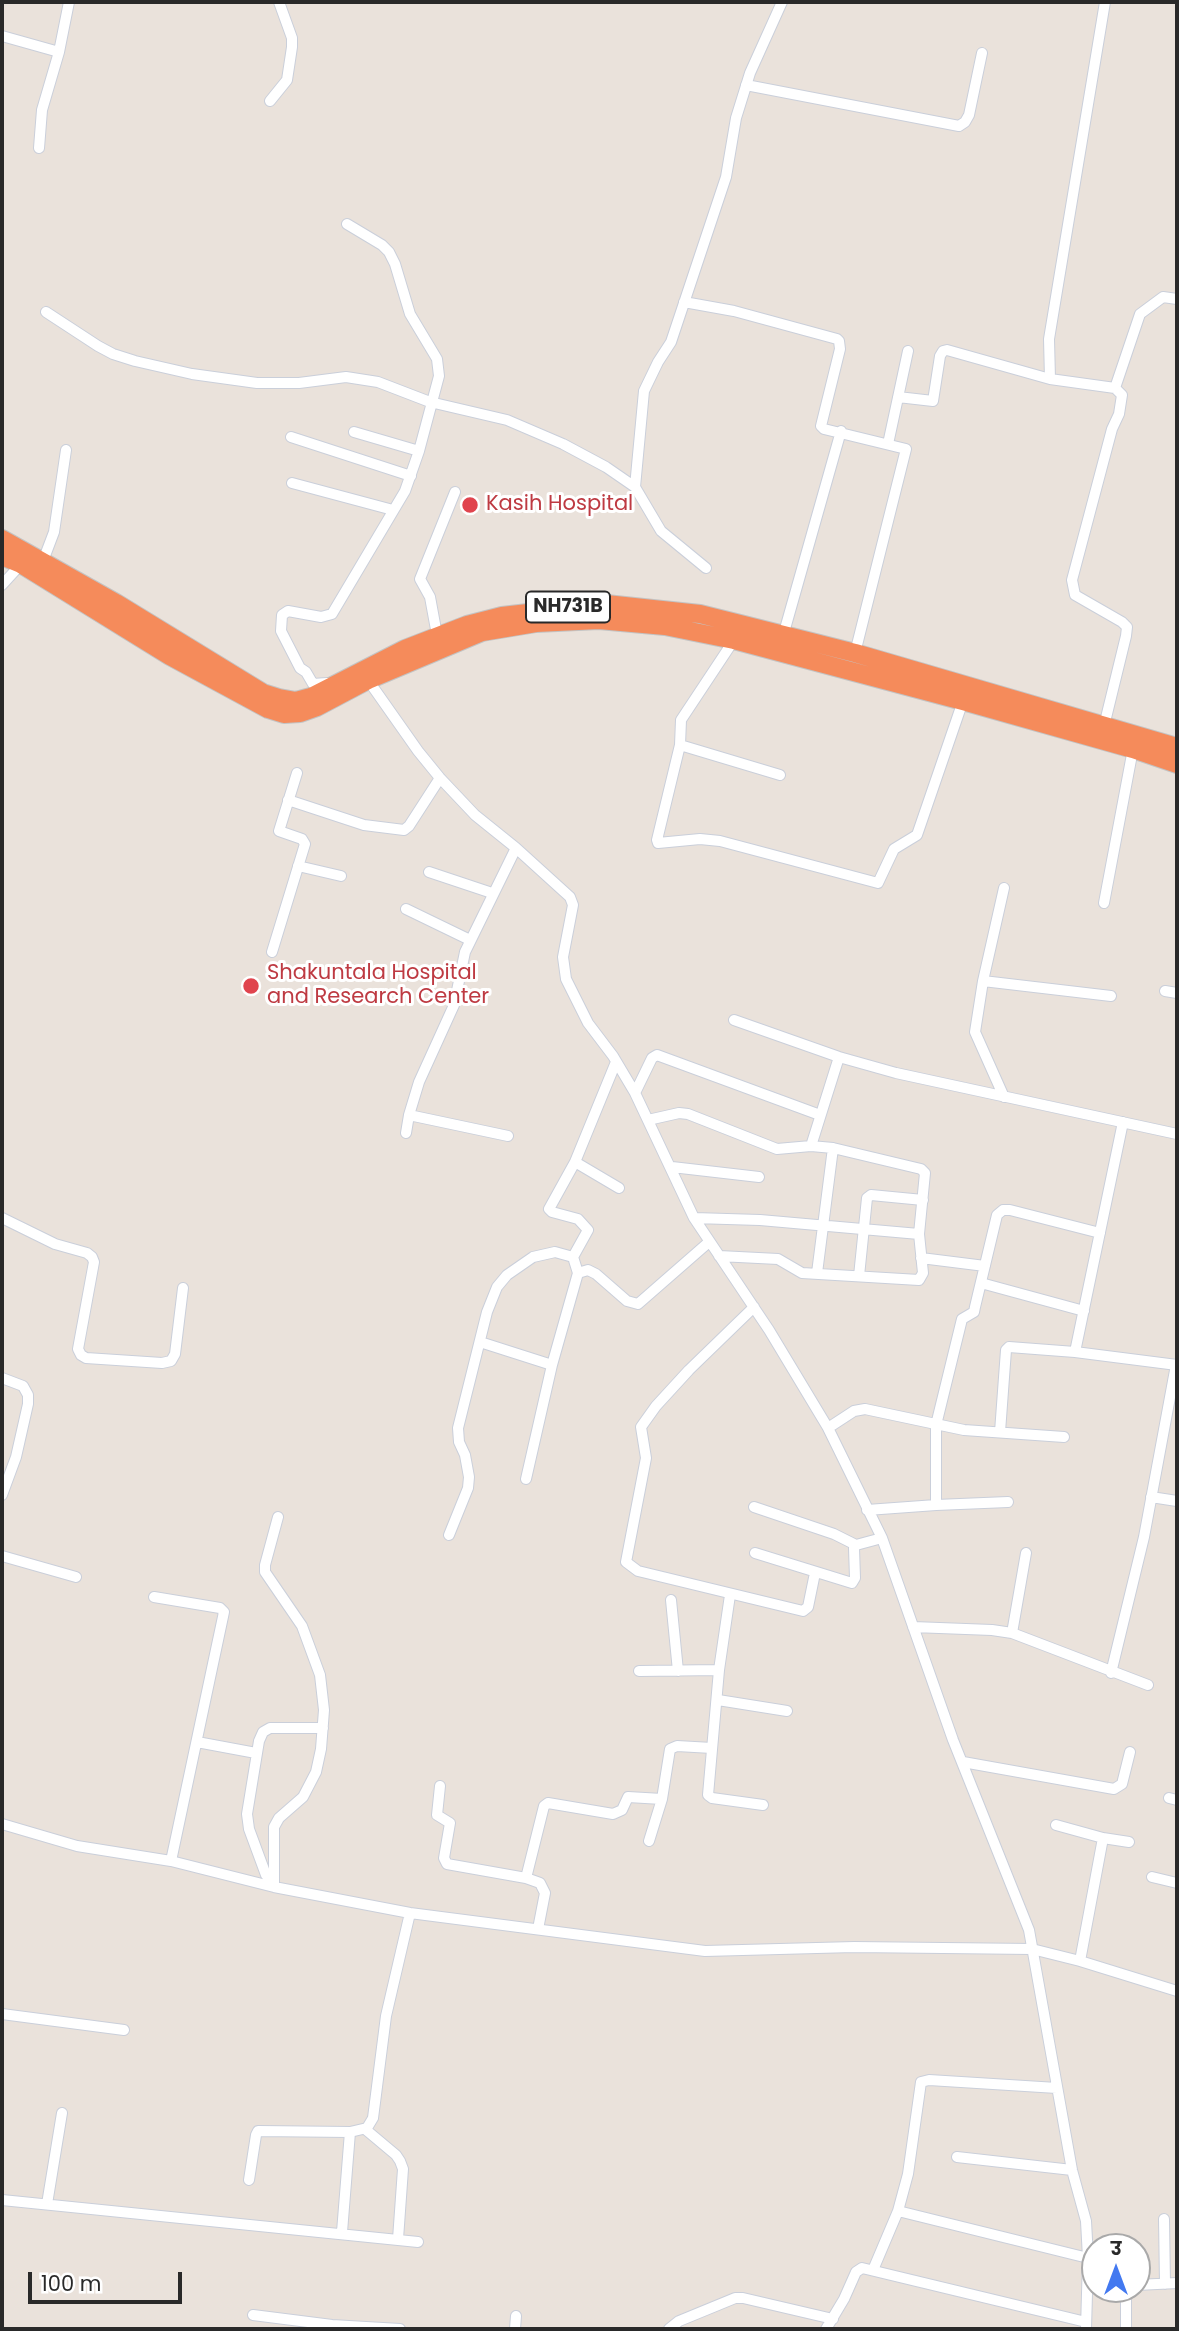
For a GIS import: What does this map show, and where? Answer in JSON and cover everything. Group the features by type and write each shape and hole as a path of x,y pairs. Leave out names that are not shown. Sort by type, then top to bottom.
{"highway":[{"name":"NH731B","path":"2,538 32,559 263,693 296,701 311,697 437,635 502,616 606,604 700,614 855,653 1177,747"},
{"path":"2,556 32,559 170,656 268,709 284,714 300,713 317,707 368,680 482,632 536,623 599,620 665,625 734,640 962,701 1177,764"}],"street":[{"path":"39,148 42,110 59,52 69,2"},
{"path":"270,101 287,80 292,47 289,28 278,2"},
{"path":"635,487 645,391 658,362 671,342 726,177 736,118 746,85 782,2"},
{"path":"1050,379 1049,339 1105,2"},
{"path":"2,36 59,52"},
{"path":"746,85 959,126 969,116 982,53"},
{"path":"338,682 318,685 310,682 282,634 282,615 288,611 321,617 332,614 411,476 439,376 439,366 410,314 395,264 383,245 347,224"},
{"path":"1115,388 1140,314 1163,297 1177,299"},
{"path":"684,302 734,311 839,341 840,349 820,422 824,429 906,449 855,653"},
{"path":"46,312 106,350 135,361 192,374 257,383 299,383 346,377 378,382 430,402 507,420 563,444 606,467 635,487 662,531 706,568"},
{"path":"898,397 933,401 940,356 947,350 1050,379 1115,388 1122,395 1072,580 1075,595 1122,622 1126,627 1104,726"},
{"path":"888,444 908,351"},
{"path":"783,636 841,431"},
{"path":"354,432 419,451"},
{"path":"291,438 411,476"},
{"path":"2,585 32,559 54,531 66,450"},
{"path":"292,483 393,510"},
{"path":"437,635 431,601 420,579 455,492"},
{"path":"734,640 681,720 680,745 658,843 700,839 720,841 878,883 894,849 917,835 962,701"},
{"path":"368,680 440,778 475,815 570,897 573,905 572,916 563,957 566,979 589,1023 635,1093 694,1218 754,1307 828,1428 882,1538 963,1762 1024,1918 1087,2233"},
{"path":"680,745 780,775"},
{"path":"1104,903 1133,749"},
{"path":"272,952 305,842 279,831 297,773"},
{"path":"288,800 364,825 404,830 410,826 440,778"},
{"path":"406,1133 419,1082 454,1004 461,964 470,940 516,848"},
{"path":"298,866 341,876"},
{"path":"429,872 492,893"},
{"path":"1004,888 976,1023 976,1038 1004,1097"},
{"path":"406,909 470,940"},
{"path":"983,981 1111,996"},
{"path":"1165,991 1177,993"},
{"path":"734,1020 839,1058 1177,1134"},
{"path":"635,1093 652,1058 657,1055 820,1115"},
{"path":"811,1146 839,1058"},
{"path":"573,1257 588,1234 586,1227 578,1219 549,1209 575,1162 616,1062"},
{"path":"648,1119 679,1113 688,1114 778,1149 811,1146 833,1148 924,1170 919,1234 923,1273 919,1280 802,1273 778,1259 719,1256"},
{"path":"409,1115 508,1136"},
{"path":"1075,1352 1123,1122"},
{"path":"817,1273 833,1148"},
{"path":"575,1162 620,1188"},
{"path":"672,1167 759,1177"},
{"path":"859,1276 868,1196 923,1200"},
{"path":"936,1505 936,1424 962,1319 974,1312 997,1215 1003,1210 1100,1233"},
{"path":"2,1218 55,1244 87,1253 92,1257 94,1262 79,1349 80,1355 86,1358 162,1363 171,1361 175,1354 183,1288"},
{"path":"694,1218 760,1220 919,1234"},
{"path":"578,1273 588,1270 596,1274 627,1301 638,1304 709,1242"},
{"path":"449,1535 468,1488 468,1466 459,1442 458,1428 487,1312 497,1287 507,1275 533,1257 555,1252 573,1257"},
{"path":"526,1479 552,1365 578,1273 573,1257"},
{"path":"921,1258 985,1266"},
{"path":"981,1283 1084,1311"},
{"path":"754,1307 689,1370 641,1427 646,1458 626,1562 638,1571 803,1611 807,1607 816,1573"},
{"path":"480,1342 552,1365"},
{"path":"1000,1432 1006,1350 1015,1346 1177,1365 1144,1537 1111,1672"},
{"path":"2,1378 23,1386 28,1395 28,1404 16,1457 2,1495"},
{"path":"828,1428 855,1411 865,1409 964,1430 1064,1437"},
{"path":"1151,1497 1177,1501"},
{"path":"867,1510 1008,1502"},
{"path":"754,1507 834,1534 856,1545 882,1538"},
{"path":"274,1885 274,1827 279,1818 303,1797 308,1789 316,1772 323,1728 323,1693 313,1653 302,1626 265,1572 264,1565 278,1517"},
{"path":"755,1553 852,1583 855,1578 852,1553 856,1545"},
{"path":"1012,1633 1026,1553"},
{"path":"2,1556 76,1577"},
{"path":"730,1595 719,1670 708,1795 712,1798 763,1804"},
{"path":"154,1598 220,1608 224,1612 171,1861"},
{"path":"671,1600 678,1671"},
{"path":"913,1627 1012,1633 1148,1685"},
{"path":"639,1671 719,1670"},
{"path":"718,1700 787,1711"},
{"path":"274,1885 266,1875 248,1822 256,1753 263,1732 270,1728 323,1728"},
{"path":"197,1742 256,1753"},
{"path":"649,1841 662,1799 670,1749 677,1746 712,1748"},
{"path":"963,1762 1114,1789 1122,1784 1130,1752"},
{"path":"440,1786 437,1815 450,1823 444,1858 447,1864 540,1883 544,1888 538,1929"},
{"path":"526,1878 544,1806 548,1803 613,1814 621,1810 628,1797 662,1799"},
{"path":"2,1824 58,1842 171,1861 410,1913 705,1951 854,1947 1032,1949 1177,1990"},
{"path":"1056,1825 1129,1842"},
{"path":"1080,1961 1103,1838"},
{"path":"1152,1878 1177,1883"},
{"path":"248,2180 258,2131 350,2132 370,2126 386,2016 410,1913"},
{"path":"2,2014 124,2030"},
{"path":"873,2270 898,2211 908,2174 921,2082 929,2080 1057,2088"},
{"path":"47,2204 62,2113"},
{"path":"365,2129 396,2155 403,2169 398,2239"},
{"path":"342,2232 350,2132"},
{"path":"957,2157 1072,2170"},
{"path":"2,2200 342,2232 418,2242"},
{"path":"898,2211 1081,2256"},
{"path":"1164,2219 1164,2284"},
{"path":"826,2329 856,2272 862,2268 1086,2326 1089,2303"},
{"path":"1151,2284 1177,2283"},
{"path":"669,2329 678,2321 735,2298 833,2319"},
{"path":"1126,2303 1126,2329"},
{"path":"253,2315 332,2327 400,2329"},
{"path":"515,2329 516,2316"}],"place":[{"name":"Kasih Hospital","path":"470,505"},
{"name":"Shakuntala Hospital and Research Center","path":"251,986"}]}
